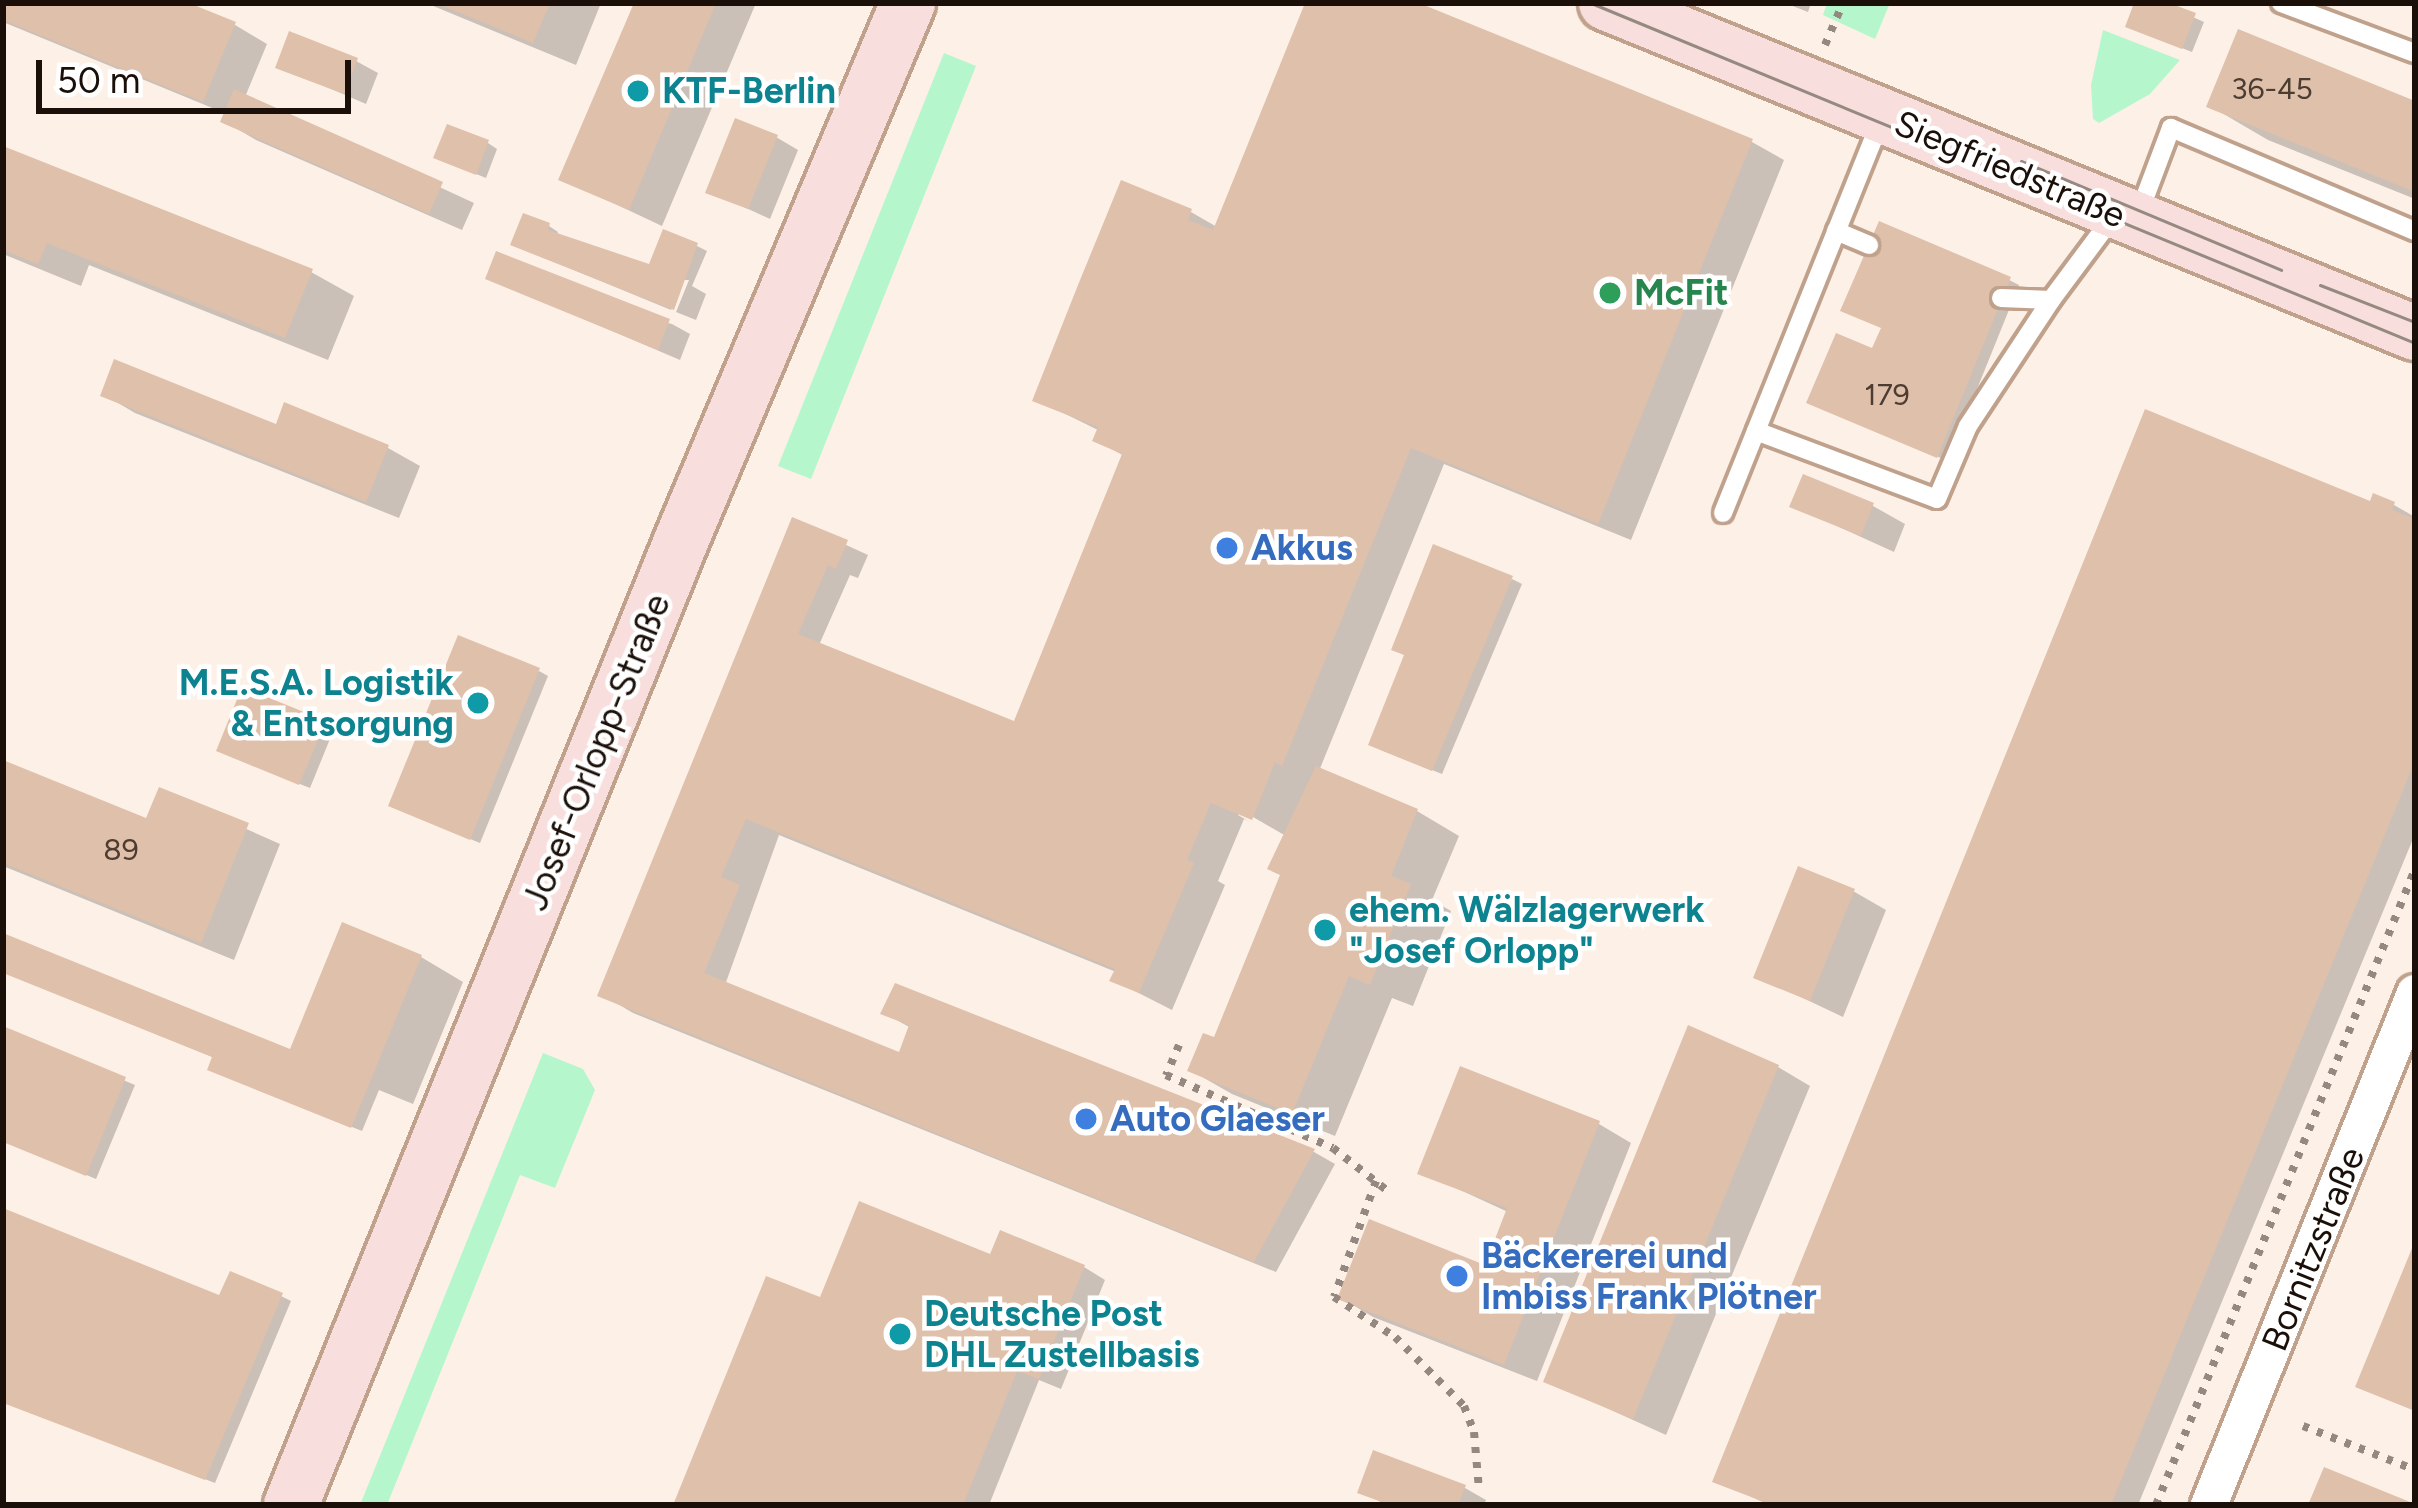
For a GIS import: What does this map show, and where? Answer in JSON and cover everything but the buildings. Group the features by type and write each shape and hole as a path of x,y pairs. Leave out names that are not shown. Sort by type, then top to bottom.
{"street":[{"name":"Josef-Orlopp-Straße","path":"291,1505 681,541 908,3"},
{"name":"Siegfriedstraße","path":"1606,3 2415,333"},
{"name":"Bornitzstraße","path":"2209,1505 2415,993"}],"lane":[{"path":"2281,3 2415,53"},
{"path":"1723,513 1882,115"},
{"path":"1756,430 1936,499 1968,426 2051,300 2126,218 2171,128 2415,231"},
{"path":"1835,231 1868,245"},
{"path":"2001,298 2051,300"}],"path":[{"path":"2156,1505 2415,869"},
{"path":"1179,1045 1166,1076 1333,1148 1389,1192"},
{"path":"1376,1181 1334,1297 1395,1336 1464,1406 1474,1432 1479,1489"},
{"path":"2303,1426 2415,1470"}],"green space":[{"path":"1827,3 1890,3 1875,39 1823,15"},
{"path":"2103,30 2180,60 2150,94 2099,123 2093,119 2091,85"},
{"path":"944,53 976,66 811,479 778,466"},
{"path":"543,1053 583,1069 595,1090 555,1188 520,1175 387,1505 360,1505"}],"tram line":[{"path":"1591,3 2415,343"},
{"path":"2021,161 2281,270"},
{"path":"2320,285 2415,322"}],"place":[{"name":"KTF-Berlin","path":"638,91"},
{"name":"McFit","path":"1610,293"},
{"name":"Akkus","path":"1227,548"},
{"name":"M.E.S.A. Logistik & Entsorgung","path":"478,703"},
{"name":"ehem. Wälzlagerwerk \"Josef Orlopp\"","path":"1325,930"},
{"name":"Auto Glaeser","path":"1086,1119"},
{"name":"Bäckererei und Imbiss Frank Plötner","path":"1457,1276"},
{"name":"Deutsche Post DHL Zustellbasis","path":"900,1334"}]}
